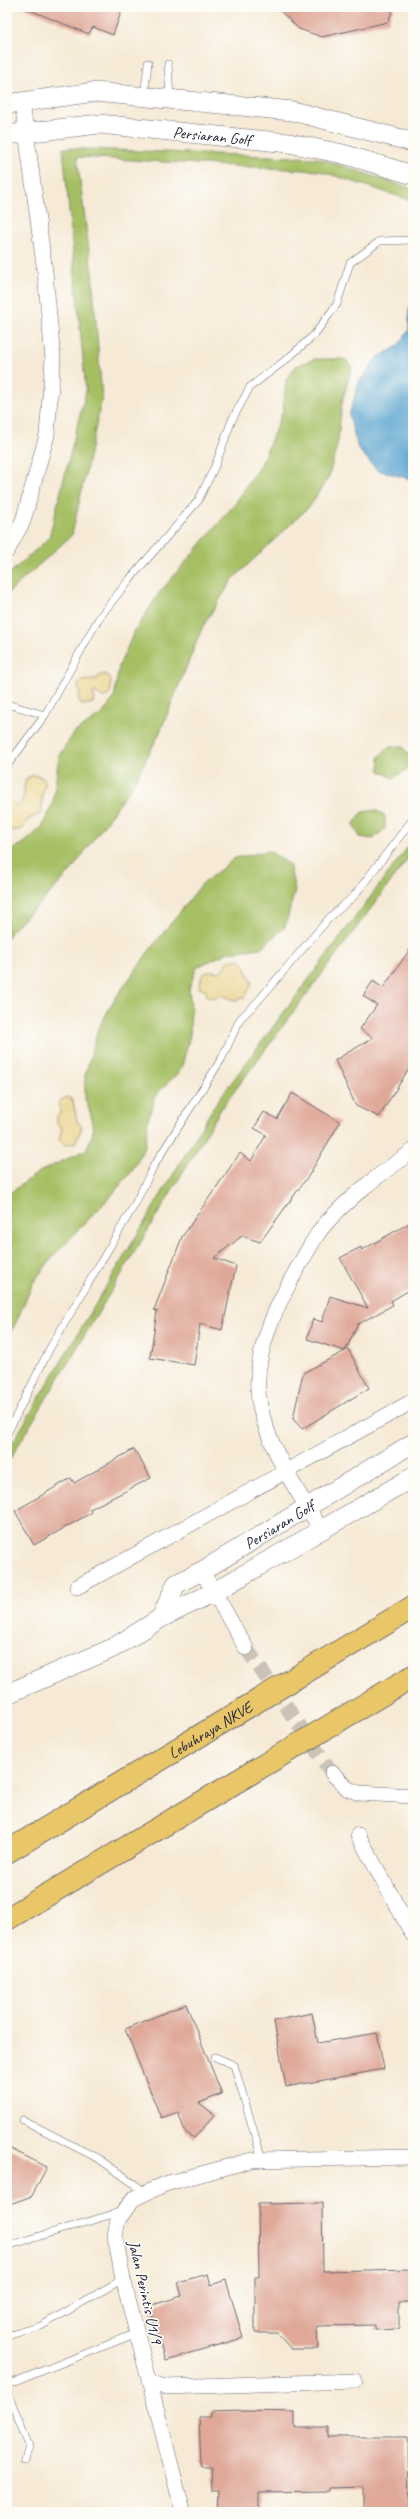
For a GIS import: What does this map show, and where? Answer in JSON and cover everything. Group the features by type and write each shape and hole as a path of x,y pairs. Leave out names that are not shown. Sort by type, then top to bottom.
{"highway":[{"name":"Lebuhraya NKVE","path":"7,1852 413,1607"},
{"path":"7,1920 413,1676"}],"street":[{"name":"Persiaran Golf","path":"14,103 95,92 170,99 292,112 413,142"},
{"path":"7,551 23,521 47,435 53,358 45,272 26,132 14,103"},
{"name":"Persiaran Golf","path":"7,135 100,124 289,143 343,154 413,175"},
{"path":"322,1531 286,1473 266,1429 260,1405 258,1384 261,1357 266,1338 290,1281 320,1230 366,1184 413,1151"},
{"path":"77,1587 286,1473 413,1401"},
{"name":"Persiaran Golf","path":"161,1618 176,1584 202,1571 413,1443"},
{"name":"Persiaran Golf","path":"7,1694 113,1648 161,1618 214,1592 322,1531 413,1477"},
{"path":"202,1571 246,1648"},
{"path":"332,1773 348,1789 359,1793 413,1796"},
{"path":"358,1835 413,1935"},
{"name":"Jalan Perintis U1/9","path":"183,2512 123,2279 115,2236 118,2220 133,2199 164,2184 252,2160 413,2157"},
{"path":"150,2382 164,2387 355,2380"}],"lane":[{"path":"144,97 148,63"},
{"path":"168,64 170,99"},
{"path":"7,766 45,715 100,618 128,581 198,501 215,466 232,420 250,387 287,359 314,335 337,304 350,263 380,241 413,240"},
{"path":"7,704 45,715"},
{"path":"7,1434 50,1348 135,1204 153,1167 222,1058 240,1019 258,1002 330,917 354,896 413,819"},
{"path":"215,2057 234,2065 262,2159"},
{"path":"23,2120 99,2159 147,2193"},
{"path":"7,2246 124,2211"},
{"path":"7,2336 41,2326 123,2279"},
{"path":"7,2385 137,2334"},
{"path":"7,2391 30,2446 25,2460"}],"green space":[{"path":"63,148 318,158 413,189 413,201 320,171 77,157 92,273 102,398 72,535 7,594 7,576 49,538 86,391"},
{"path":"314,359 345,359 352,367 342,402 338,441 329,476 310,506 233,579 203,626 160,732 134,783 70,872 43,901 15,927 7,938 7,852 24,843 42,827 53,802 59,755 75,732 102,714 114,698 119,666 134,632 160,592 235,504 262,462 283,411 286,380 296,366"},
{"path":"402,746 411,758 407,770 393,778 380,771 379,757 388,747"},
{"path":"376,810 385,816 385,829 373,839 360,837 353,825 362,812"},
{"path":"413,840 413,852 221,1109 7,1464 7,1452 216,1103"},
{"path":"269,851 289,864 295,890 285,927 261,948 229,952 197,967 189,988 191,1008 190,1035 181,1070 156,1095 148,1120 145,1146 132,1171 111,1196 55,1254 33,1283 14,1327 7,1335 7,1195 39,1172 86,1150 93,1133 91,1115 85,1099 85,1075 98,1029 114,1000 152,947 202,884 235,858"}],"sand":[{"path":"104,674 109,676 111,681 111,689 108,696 103,697 95,692 93,693 95,699 93,703 82,705 78,699 80,694 78,685 81,681 96,680 99,676"},
{"path":"33,775 42,777 45,782 42,796 42,813 29,819 21,830 7,830 7,800 11,801 16,806 20,804 23,797 25,782 27,778"},
{"path":"240,959 245,966 252,984 245,997 236,1001 222,995 214,998 207,996 206,991 199,988 202,975 210,971 220,972 229,961"},
{"path":"68,1097 73,1101 77,1121 82,1127 75,1143 65,1145 59,1140 62,1128 57,1124 57,1116 61,1112 58,1104 62,1099"}],"water":[{"path":"413,300 413,480 377,470 358,449 349,415 359,382 378,357 398,346 409,330 409,310"}],"building":[{"path":"22,7 123,7 113,35 93,27 89,34"},
{"path":"276,7 394,7 388,22 322,37 299,29"},
{"path":"413,945 413,1062 379,1117 356,1106 335,1060 373,1038 360,1029 377,1005 363,996 373,981 383,988"},
{"path":"292,1093 340,1122 309,1175 260,1242 242,1236 214,1258 236,1266 222,1330 200,1324 194,1365 150,1358 157,1311 154,1310 182,1237 240,1153 251,1161 266,1135 254,1128 264,1112 277,1119"},
{"path":"413,1221 413,1288 391,1301 393,1305 358,1324 345,1351 307,1339 313,1319 322,1322 330,1296 368,1308 340,1258 361,1247 362,1250"},
{"path":"348,1349 369,1388 302,1429 293,1419 303,1373"},
{"path":"134,1449 151,1478 90,1509 91,1513 34,1545 15,1511 71,1478 74,1483"},
{"path":"186,2004 222,2094 199,2103 215,2115 194,2138 185,2132 178,2112 161,2118 125,2029"},
{"path":"312,2013 318,2043 377,2033 384,2069 286,2087 274,2021"},
{"path":"7,2147 47,2167 32,2196 7,2205"},
{"path":"322,2203 323,2271 413,2269 413,2302 399,2302 399,2329 375,2330 375,2325 317,2326 318,2349 291,2349 277,2333 255,2333 255,2277 259,2277 258,2204"},
{"path":"208,2274 211,2285 226,2280 243,2338 165,2360 149,2306 182,2296 178,2282"},
{"path":"210,2412 295,2412 295,2428 328,2428 328,2437 408,2437 409,2512 364,2512 364,2487 329,2488 329,2491 259,2492 259,2512 217,2512 218,2492 212,2492 211,2466 201,2466 199,2417 210,2417"}],"tunnel":[{"path":"246,1648 332,1773"}]}
